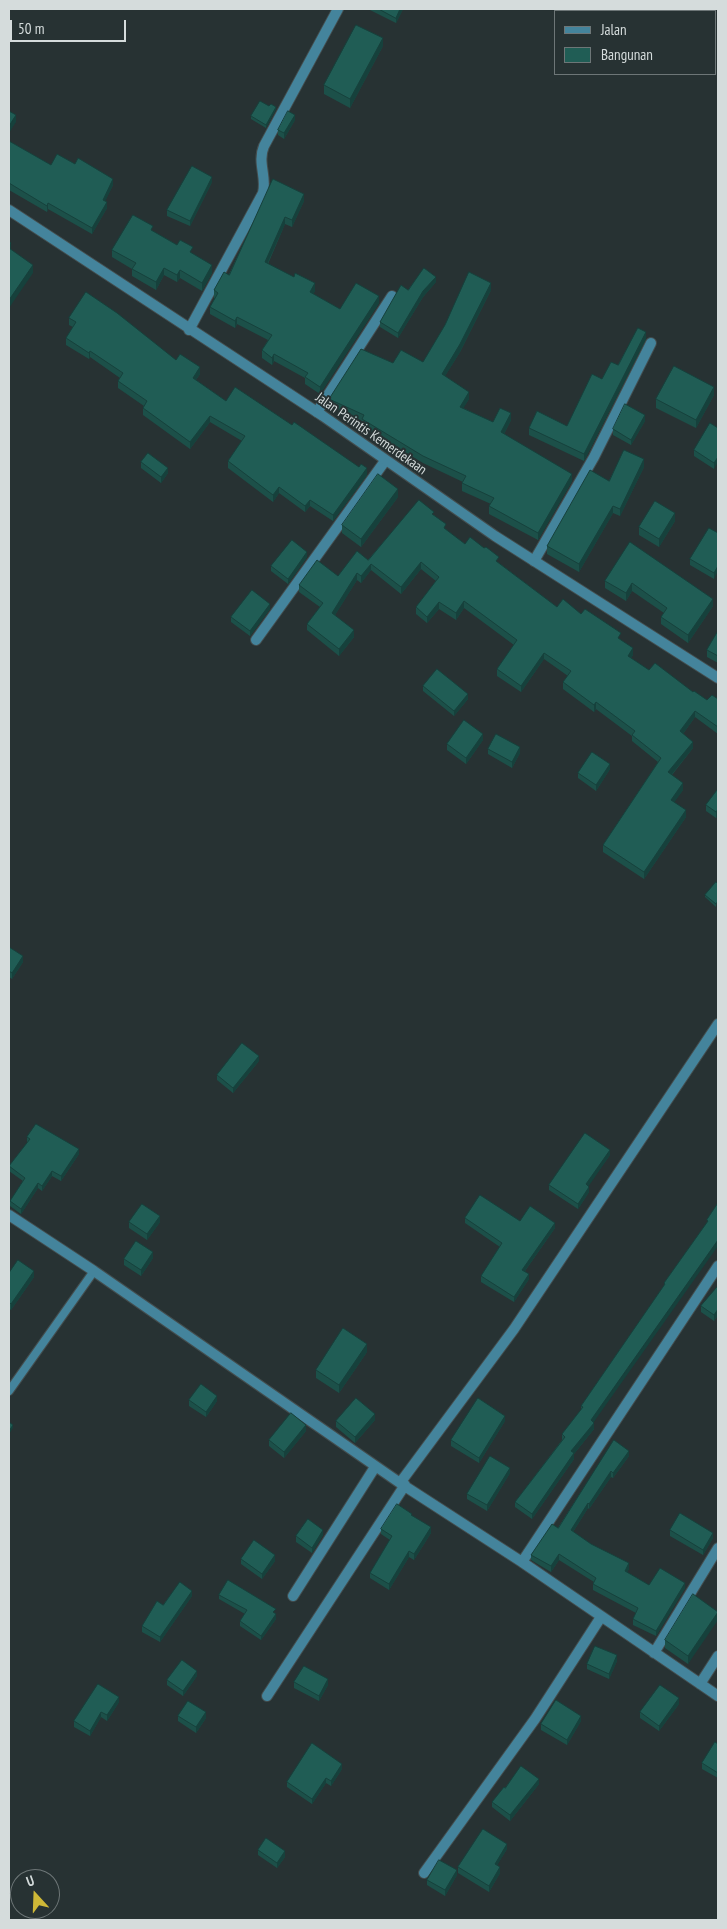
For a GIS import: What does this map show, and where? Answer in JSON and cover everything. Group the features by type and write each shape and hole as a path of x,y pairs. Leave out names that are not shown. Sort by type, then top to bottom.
{"street":[{"path":"189,330 263,193 265,185 260,160 264,146 338,9"},
{"name":"Jalan Perintis Kemerdekaan","path":"9,210 189,330 317,412 534,561 718,678"},
{"path":"317,412 392,296"},
{"path":"534,561 594,457 651,343"},
{"path":"256,640 386,461"},
{"path":"267,1696 402,1484 514,1329 718,1024"},
{"path":"9,1217 94,1271 402,1484 522,1562 718,1696"},
{"path":"522,1562 718,1266"},
{"path":"293,1596 376,1466"},
{"path":"654,1653 718,1548"},
{"path":"424,1873 535,1720 601,1617"},
{"path":"700,1684 718,1656"}],"lane":[{"path":"9,1391 94,1271"}],"building":[{"path":"379,9 400,9 396,18"},
{"path":"356,25 383,38 350,99 324,85"},
{"path":"260,101 269,106 271,104 276,107 266,125 251,116"},
{"path":"9,111 16,115 9,126"},
{"path":"288,111 295,115 284,133 278,130"},
{"path":"9,141 51,165 57,154 75,164 78,158 113,179 103,200 107,202 92,228 48,203 47,206 9,183"},
{"path":"192,166 212,177 190,221 167,210"},
{"path":"273,179 304,194 292,220 285,217 265,262 294,277 295,273 315,283 310,292 340,309 356,283 379,296 320,387 305,377 308,373 274,354 272,358 262,350 272,335 237,317 235,321 210,307 218,293 214,290 224,272 229,275"},
{"path":"133,215 153,226 151,230 177,245 180,240 193,247 190,252 212,265 202,283 180,270 177,275 164,268 156,282 132,269 136,263 112,250"},
{"path":"9,248 33,265 9,300"},
{"path":"424,268 436,277 423,291 398,333 380,322 401,285 408,290"},
{"path":"469,272 491,283 460,344 442,374 469,392 460,407 493,422 500,408 511,413 501,432 572,474 538,533 489,506 494,498 462,483 466,476 423,456 362,419 364,415 329,399 361,349 393,363 401,350 423,362 445,325"},
{"path":"86,292 117,313 176,360 180,354 200,367 193,378 226,401 235,387 292,425 294,422 359,467 361,464 367,468 333,515 310,500 305,506 279,487 273,495 228,461 245,436 210,416 190,442 143,408 147,401 118,381 123,373 66,338 76,322 69,318"},
{"path":"638,328 646,332 584,454 529,428 537,411 567,426 592,374 602,379 611,362 618,365"},
{"path":"674,366 714,387 696,420 656,399"},
{"path":"625,404 645,415 631,440 613,429"},
{"path":"710,423 718,428 718,457 714,463 694,450"},
{"path":"624,450 644,459 620,509 613,506 579,564 547,546 590,470 609,481"},
{"path":"148,453 168,468 161,477 141,462"},
{"path":"378,474 398,489 361,539 342,525"},
{"path":"419,500 434,512 432,514 446,524 444,528 465,544 470,537 484,548 486,547 499,557 496,561 557,607 563,599 581,614 585,609 621,633 618,638 633,648 628,656 649,670 655,663 693,692 707,700 712,695 718,699 718,727 695,711 680,731 693,742 668,772 683,783 671,800 686,810 644,872 603,845 661,758 632,735 635,731 596,702 594,705 563,682 571,671 544,653 521,686 497,669 517,640 464,601 456,613 439,602 427,617 416,607 439,577 421,562 401,587 371,564 361,576 357,573 332,613 354,630 339,649 307,624 323,603 299,585 317,560 338,576 357,551 368,560"},
{"path":"655,501 675,513 659,539 639,527"},
{"path":"709,528 718,533 718,566 714,573 690,559"},
{"path":"292,540 307,552 288,579 271,566"},
{"path":"630,542 713,599 688,635 661,617 667,608 632,583 626,593 605,581"},
{"path":"252,590 270,604 250,631 231,617"},
{"path":"718,631 718,656 707,650"},
{"path":"437,669 468,694 454,711 423,686"},
{"path":"464,720 483,734 466,758 447,744"},
{"path":"496,734 520,747 512,762 488,749"},
{"path":"592,752 610,764 596,785 578,773"},
{"path":"718,789 718,809 716,812 706,805"},
{"path":"716,882 718,884 718,901 716,904 705,895"},
{"path":"9,947 23,956 12,973 9,971"},
{"path":"242,1043 259,1056 233,1088 217,1075"},
{"path":"36,1124 79,1149 61,1176 52,1171 42,1186 38,1183 21,1209 10,1201 25,1178 9,1166 30,1139 27,1137"},
{"path":"585,1133 610,1150 586,1184 589,1187 578,1204 549,1185"},
{"path":"480,1195 520,1221 530,1206 555,1223 522,1270 529,1274 514,1297 481,1276 502,1243 465,1218"},
{"path":"718,1203 718,1240 591,1420 594,1423 571,1451 574,1453 532,1514 515,1502 565,1437 562,1434 583,1407 581,1406 708,1221"},
{"path":"142,1204 160,1216 147,1234 129,1222"},
{"path":"136,1241 153,1252 141,1270 124,1259"},
{"path":"18,1260 34,1271 11,1304 9,1302 9,1273"},
{"path":"718,1286 718,1309 714,1315 701,1306"},
{"path":"343,1328 367,1344 339,1385 316,1370"},
{"path":"201,1384 217,1396 206,1412 189,1400"},
{"path":"356,1398 375,1414 355,1437 336,1421"},
{"path":"478,1398 505,1416 479,1458 451,1440"},
{"path":"291,1413 306,1425 284,1452 269,1440"},
{"path":"9,1422 13,1425 9,1431"},
{"path":"614,1440 629,1451 613,1473 611,1471 571,1530 591,1544 629,1563 625,1571 649,1585 660,1568 685,1583 656,1631 633,1619 638,1608 593,1584 596,1578 559,1554 551,1566 531,1555 552,1524 558,1528"},
{"path":"490,1456 510,1468 487,1505 467,1494"},
{"path":"397,1504 431,1527 414,1554 409,1551 389,1584 370,1573 392,1536 381,1529"},
{"path":"680,1513 713,1533 703,1550 670,1530"},
{"path":"308,1519 323,1530 312,1548 296,1536"},
{"path":"254,1540 275,1555 262,1574 241,1559"},
{"path":"228,1580 276,1609 273,1612 276,1614 261,1636 240,1621 247,1610 219,1595"},
{"path":"180,1582 192,1591 160,1637 142,1626 157,1601 163,1605"},
{"path":"693,1594 718,1612 688,1656 665,1640"},
{"path":"595,1646 617,1655 609,1674 587,1664"},
{"path":"182,1660 197,1671 183,1691 167,1680"},
{"path":"304,1666 328,1679 319,1696 294,1682"},
{"path":"98,1684 119,1697 107,1715 101,1712 90,1731 74,1721"},
{"path":"660,1685 679,1698 659,1726 640,1712"},
{"path":"556,1700 581,1716 567,1740 541,1724"},
{"path":"188,1701 206,1712 196,1727 178,1716"},
{"path":"715,1742 718,1744 718,1773 702,1763"},
{"path":"312,1743 342,1764 331,1781 326,1778 312,1799 287,1782"},
{"path":"521,1766 539,1779 510,1815 492,1802"},
{"path":"483,1829 507,1844 495,1864 500,1867 489,1886 458,1867"},
{"path":"266,1838 285,1851 277,1863 258,1850"},
{"path":"439,1860 457,1870 445,1890 427,1880"}]}
